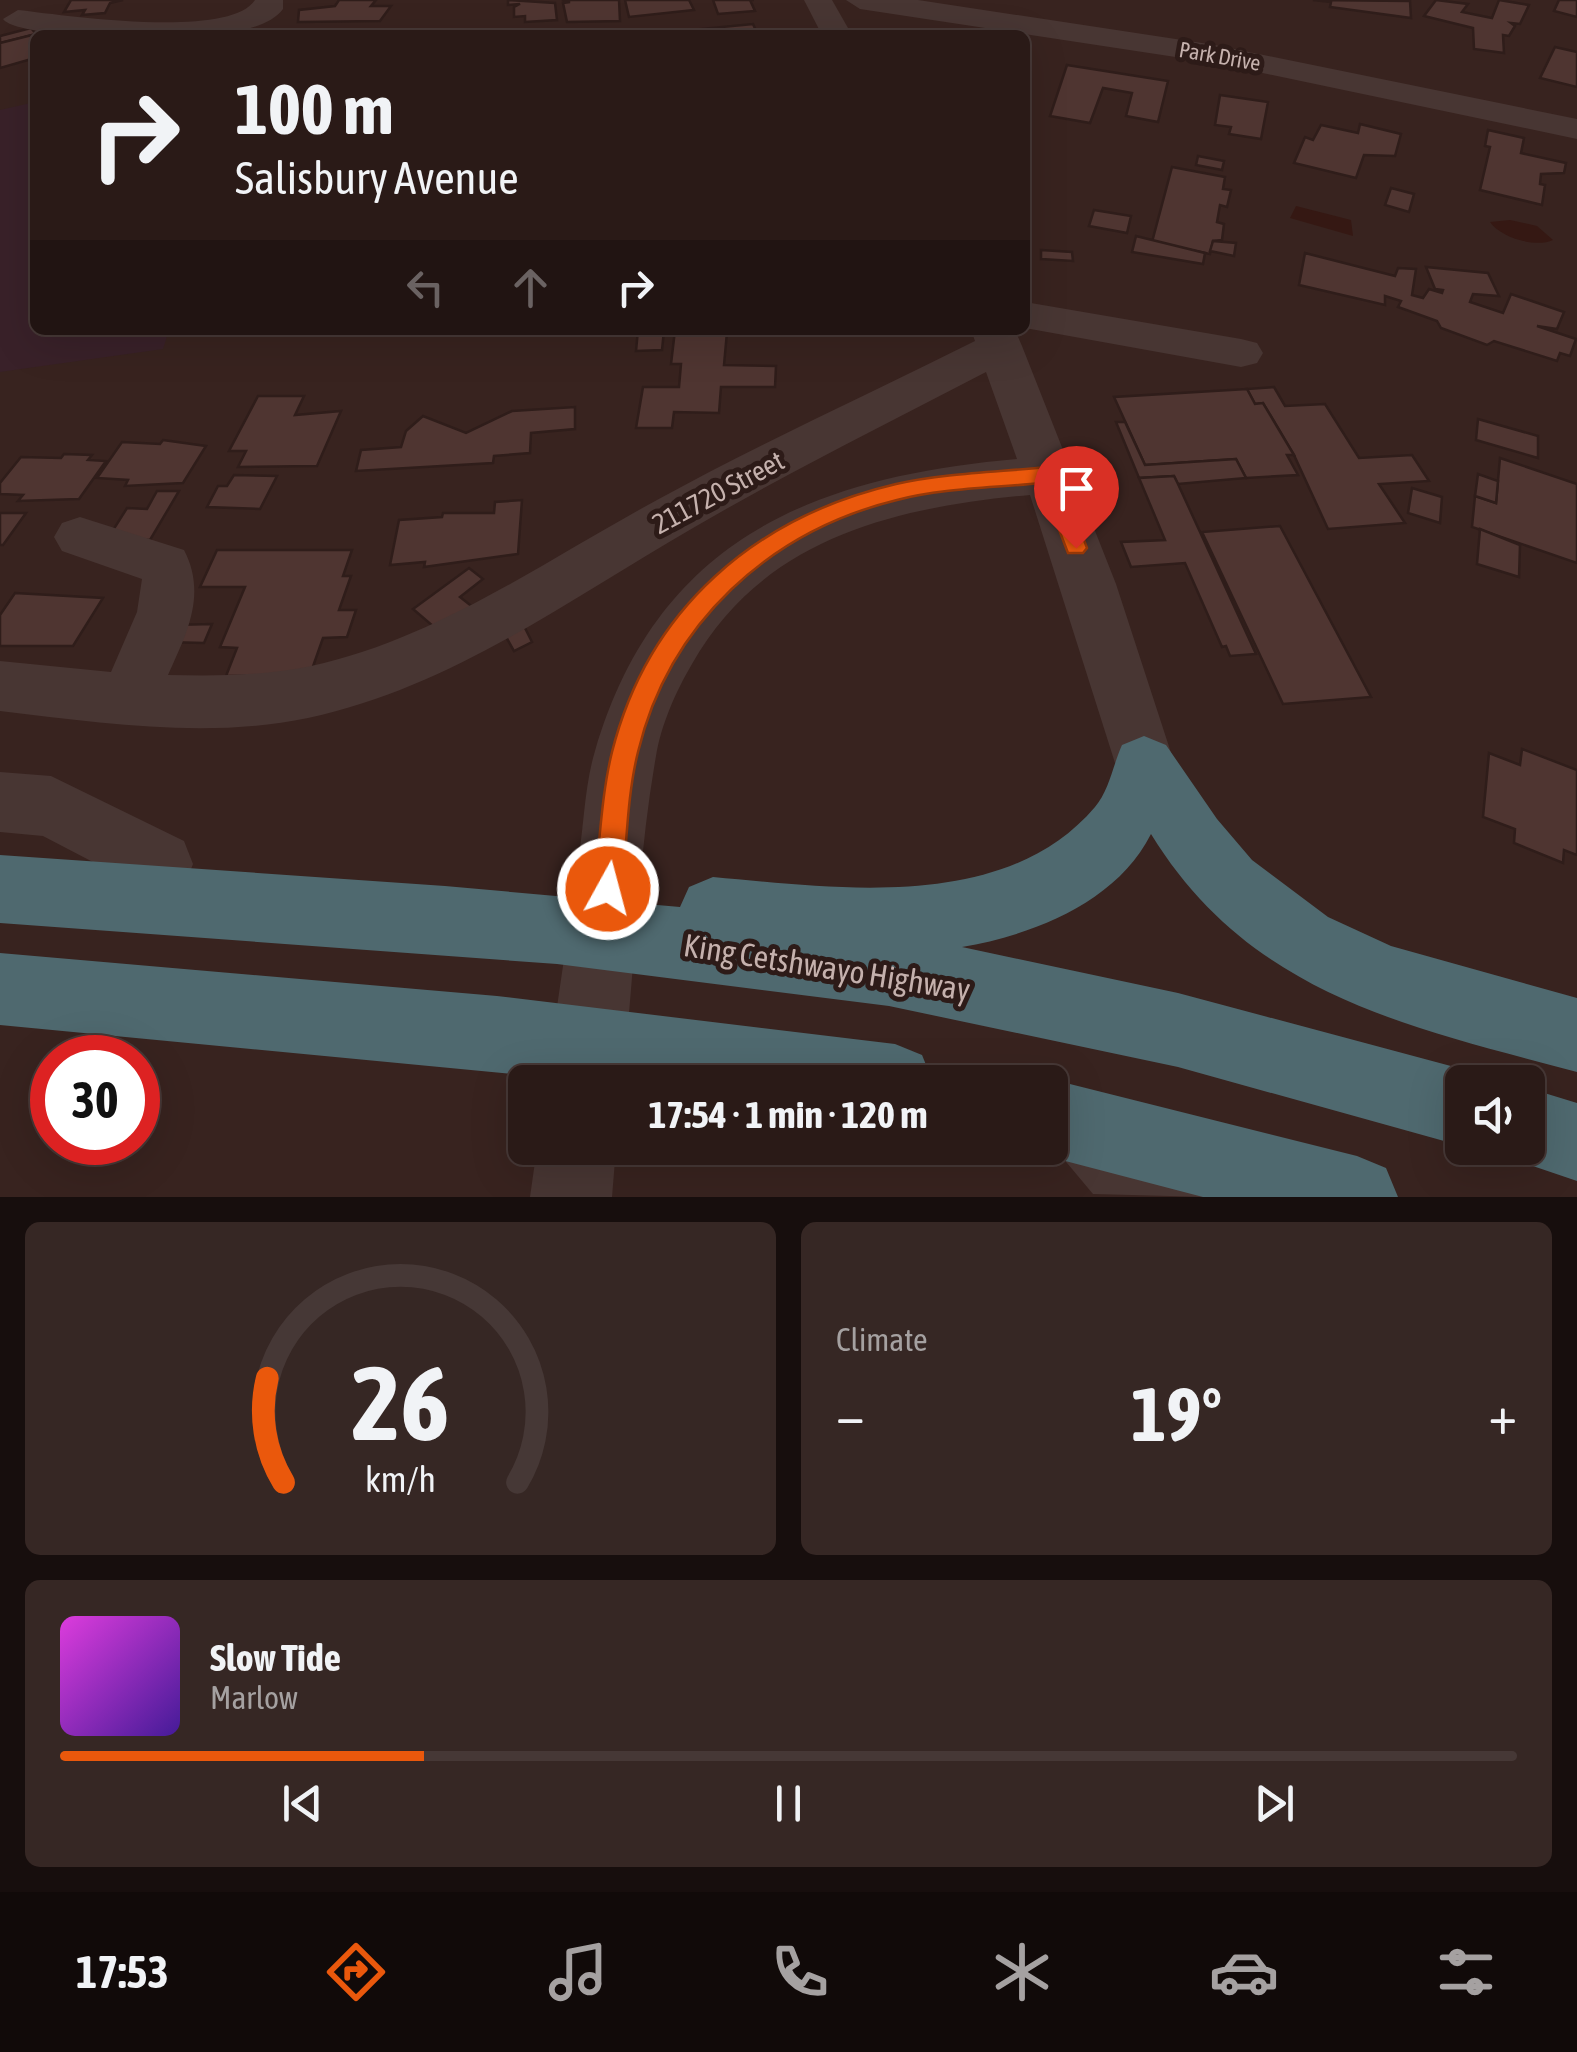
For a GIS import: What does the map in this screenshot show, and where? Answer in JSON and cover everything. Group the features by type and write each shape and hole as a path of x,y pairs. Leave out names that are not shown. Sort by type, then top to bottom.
{"highway":[{"path":"0,854 160,864 814,921 916,918 1026,898 1060,882 1094,857 1117,831 1132,806 1144,765"},
{"path":"1144,765 1193,842 1229,885 1272,922 1347,966 1577,1036"},
{"name":"King Cetshwayo Highway","path":"0,889 538,928 890,971 1094,1012 1445,1104"},
{"path":"0,989 496,1033 757,1065"},
{"path":"1070,1124 1357,1197"},
{"path":"1545,1132 1577,1142"}],"street":[{"path":"818,0 834,30"},
{"name":"Park Drive","path":"860,0 1032,12 1577,129"},
{"path":"18,20 209,30 246,22 269,4"},
{"path":"1030,332 1240,353"},
{"name":"211720 Street","path":"0,686 216,700 309,692 441,644 548,590 677,512 997,335"},
{"path":"1007,335 1048,474 1090,584 1144,765"},
{"path":"586,1065 624,753 638,705 661,656 695,612 770,542 845,506 898,491 1048,474"},
{"path":"80,537 165,565 172,580 169,601 128,697"},
{"path":"0,802 50,806 160,864"},
{"path":"1070,1124 1120,1166 1166,1197"}],"shaded area":[{"path":"30,103 30,335 167,335 163,349 0,372 0,110"},
{"path":"1296,206 1351,220 1353,236 1290,218"},
{"path":"1510,220 1537,226 1553,240 1519,240 1502,233 1490,222"}],"building":[{"path":"71,0 123,0 110,3 105,13 82,15 85,10 64,12"},
{"path":"339,0 376,0 371,6 391,6 380,21 298,22 299,10 335,6"},
{"path":"508,0 555,3 557,20 525,22 525,16 514,17 514,7 520,4 508,5"},
{"path":"562,0 619,0 620,21 567,22 563,3 570,2"},
{"path":"625,0 689,0 694,10 629,17"},
{"path":"713,0 750,0 755,11 718,14"},
{"path":"1313,0 1410,1 1411,18 1330,7 1331,2"},
{"path":"1436,0 1468,4 1462,12 1492,18 1499,0 1529,5 1520,24 1511,23 1515,26 1509,36 1503,35 1504,53 1474,49 1473,28 1424,16"},
{"path":"1559,0 1577,0 1577,17 1554,11"},
{"path":"753,24 756,30 701,30"},
{"path":"33,30 30,36 0,43 0,36"},
{"path":"30,36 30,59 0,68 0,43"},
{"path":"1555,47 1577,52 1577,87 1540,78"},
{"path":"1067,65 1168,81 1158,122 1126,116 1132,93 1103,88 1090,123 1050,116"},
{"path":"1220,95 1268,102 1261,139 1229,134 1231,127 1215,125"},
{"path":"1360,124 1401,134 1395,156 1364,155 1356,178 1294,163 1305,137 1313,140 1321,125 1358,133"},
{"path":"1488,130 1524,138 1521,153 1566,163 1564,173 1541,174 1540,184 1545,185 1542,205 1480,190 1490,147 1485,146"},
{"path":"1198,156 1224,161 1222,170 1196,165"},
{"path":"1172,167 1225,177 1223,189 1231,190 1227,207 1220,205 1217,222 1224,224 1222,240 1213,241 1210,254 1152,242"},
{"path":"1391,188 1414,194 1409,212 1385,205"},
{"path":"1094,210 1131,216 1127,233 1089,226"},
{"path":"1136,236 1205,253 1203,264 1132,252"},
{"path":"1213,241 1236,243 1234,256 1210,251"},
{"path":"1041,250 1072,252 1073,261 1041,259"},
{"path":"1305,253 1395,276 1398,268 1416,269 1412,295 1423,298 1429,289 1442,293 1443,290 1435,289 1426,267 1488,273 1499,296 1473,294 1470,302 1503,313 1511,294 1564,312 1557,329 1537,326 1576,339 1570,356 1560,353 1557,361 1494,341 1487,345 1398,307 1401,301 1385,296 1385,305 1299,285"},
{"path":"638,335 664,335 662,350 636,351"},
{"path":"674,335 727,335 724,365 776,366 775,387 721,387 719,413 674,412 672,428 636,428 643,387 679,387 681,364 671,364"},
{"path":"1274,387 1285,406 1325,404 1359,458 1412,455 1429,481 1379,484 1405,523 1328,529 1294,455 1263,403 1255,404 1247,389"},
{"path":"1247,389 1255,404 1263,403 1294,455 1287,455 1298,475 1246,478 1236,459 1145,465 1114,397"},
{"path":"258,396 304,396 295,415 341,411 317,466 238,467 246,451 229,451"},
{"path":"575,407 575,429 531,433 530,453 494,456 493,463 356,471 361,450 401,447 406,431 423,416 466,433 512,411"},
{"path":"1478,419 1538,436 1538,458 1476,440"},
{"path":"1116,422 1125,422 1145,465 1236,459 1246,478 1178,484 1174,476 1139,478"},
{"path":"163,440 206,446 183,483 125,486 128,480 97,478 122,442 160,444"},
{"path":"64,454 92,455 88,460 106,461 79,499 18,501 23,495 0,494 0,483 21,457 61,458"},
{"path":"1500,458 1577,484 1577,563 1472,527 1475,496 1496,503"},
{"path":"1478,474 1498,481 1496,503 1475,496"},
{"path":"234,475 277,476 260,509 207,507 218,486 227,486"},
{"path":"1174,476 1256,654 1230,656 1226,646 1222,647 1185,563 1131,567 1121,542 1165,540 1139,478"},
{"path":"1412,488 1442,497 1440,523 1408,513"},
{"path":"157,491 179,491 150,540 108,538 127,508 147,509"},
{"path":"522,500 518,554 424,567 425,562 390,565 399,520 442,517 443,513 494,513 495,502"},
{"path":"0,513 26,513 3,545 0,545"},
{"path":"1280,526 1371,697 1283,704 1202,532"},
{"path":"1480,529 1520,545 1519,577 1477,564"},
{"path":"217,550 352,550 343,576 351,576 339,610 356,610 347,637 323,638 310,675 226,676 237,648 220,647 245,587 200,587"},
{"path":"469,568 483,579 460,597 474,608 441,633 413,609"},
{"path":"15,593 103,598 73,646 0,646 0,615"},
{"path":"212,624 204,643 165,642 173,625"},
{"path":"524,626 532,642 514,651 505,635"},
{"path":"1522,749 1577,770 1577,855 1564,850 1563,863 1514,843 1515,829 1483,817 1489,753 1520,765"}],"route":[{"path":"608,889 624,753 638,705 661,656 695,612 770,542 845,506 898,491 1048,474 1076,548"}]}
